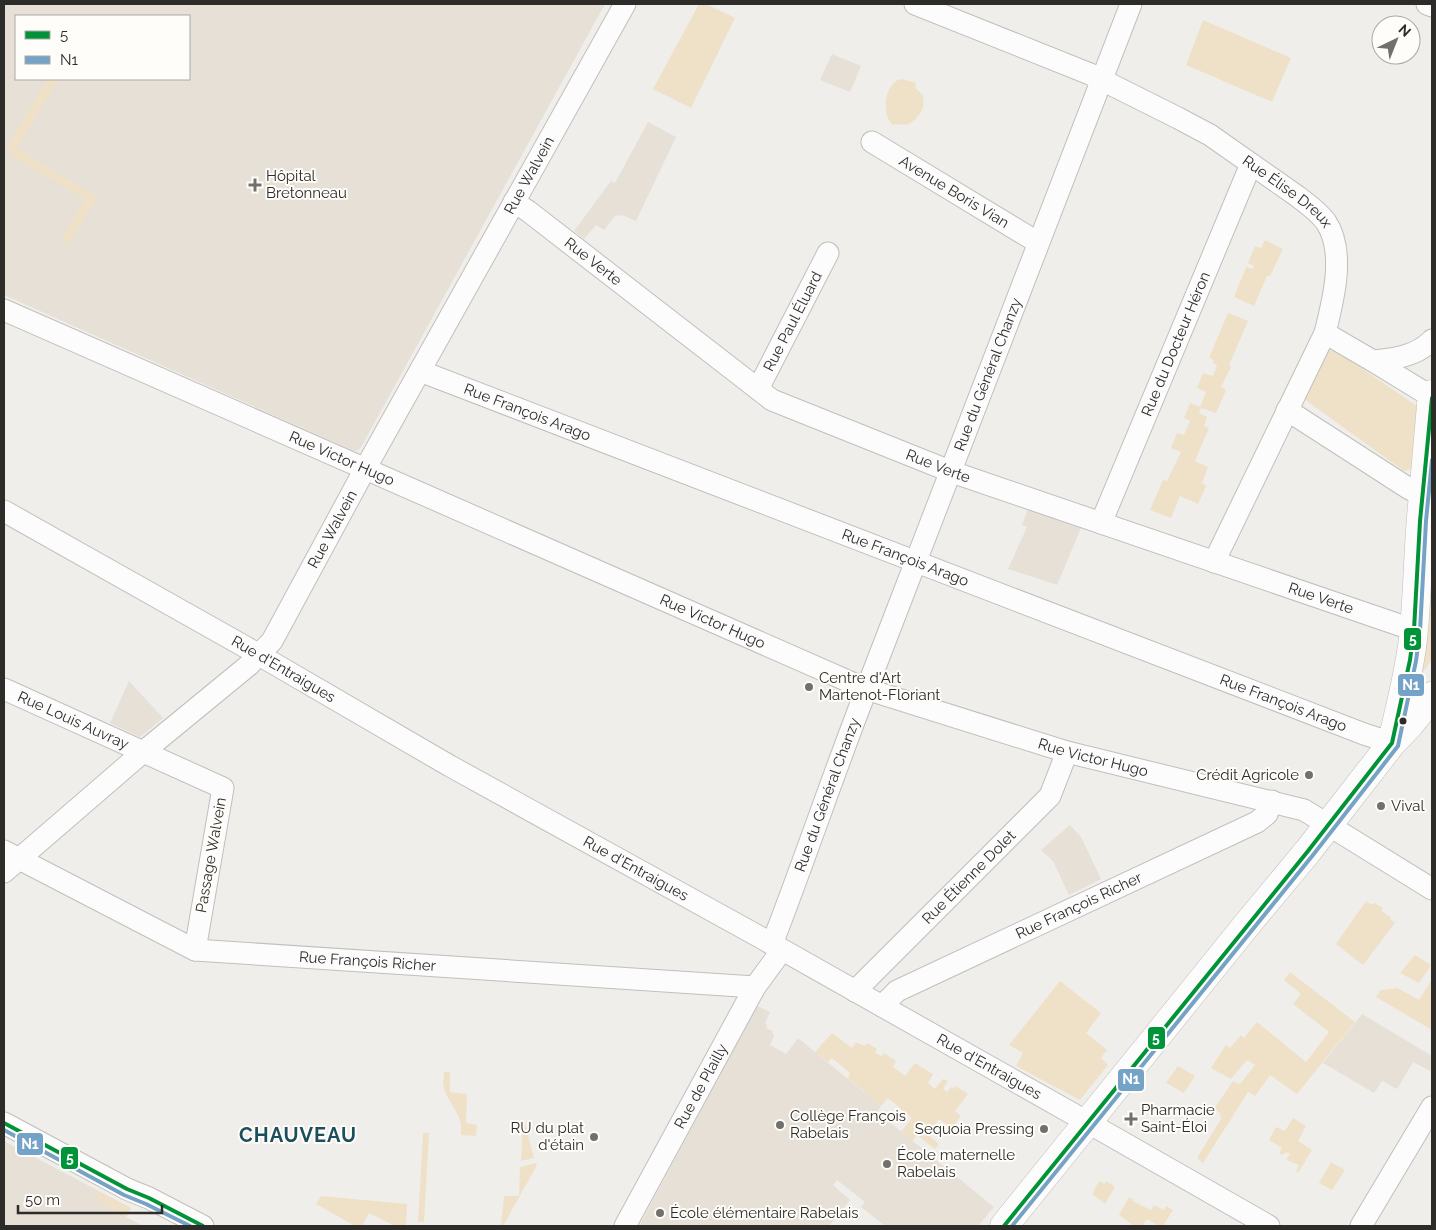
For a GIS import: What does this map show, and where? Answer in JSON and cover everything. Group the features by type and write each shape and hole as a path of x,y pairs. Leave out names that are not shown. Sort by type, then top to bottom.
{"street":[{"name":"Rue Walvein","path":"9,861 249,666 272,642 420,371 625,4"},
{"name":"Rue Élise Dreux","path":"916,4 1101,79 1210,135 1310,206 1326,223 1331,232 1336,252 1336,269 1325,333 1214,562"},
{"name":"Rue du Général Chanzy","path":"777,946 866,690 951,472 1037,242 1131,4"},
{"path":"1427,4 1432,6"},
{"name":"Avenue Boris Vian","path":"872,142 1037,242"},
{"name":"Rue du Docteur Héron","path":"1101,523 1251,164"},
{"name":"Rue Verte","path":"514,202 528,210 772,400 951,472 1414,630"},
{"name":"Rue Paul Éluard","path":"758,389 828,253"},
{"name":"Rue Victor Hugo","path":"4,310 866,690 1067,752 1304,810 1432,889"},
{"path":"1325,333 1432,396 1428,498 1420,521 1414,630 1410,660 1392,743"},
{"path":"1373,360 1393,359 1414,352 1427,346 1432,340"},
{"name":"Rue François Arago","path":"420,371 1364,734 1392,743"},
{"path":"1287,410 1408,488 1428,498"},
{"name":"Rue d'Entraigues","path":"4,511 259,655 450,766 777,946 1269,1226"},
{"name":"Rue Louis Auvray","path":"4,689 143,752"},
{"path":"1014,1223 1088,1123 1329,826 1392,743 1411,723 1432,696"},
{"name":"Passage Walvein","path":"143,752 222,788 195,950"},
{"name":"Rue Étienne Dolet","path":"855,991 1050,796 1067,752"},
{"name":"Rue François Richer","path":"882,1006 897,991 1257,822 1267,814 1272,801"},
{"name":"Rue François Richer","path":"9,861 195,950 755,987"},
{"name":"Rue de Plailly","path":"626,1226 777,946"},
{"path":"1361,1226 1432,1107"},
{"path":"4,1123 127,1189 150,1198 203,1226"}],"shaded area":[{"name":"Hôpital Bretonneau","path":"4,4 605,4 360,449 354,451 4,295"},
{"path":"699,4 706,4 735,18 691,108 653,89"},
{"path":"1203,20 1291,58 1272,102 1186,65"},
{"path":"832,54 861,66 850,92 820,80"},
{"path":"901,79 916,83 915,88 920,92 924,101 920,113 915,120 906,125 893,125 887,114 886,100 891,86"},
{"path":"46,80 58,80 17,148 97,197 69,244 61,239 85,199 14,158 9,152 8,145"},
{"path":"648,122 676,137 636,221 622,215 615,216 604,230 596,225 584,239 574,231 611,181 615,183"},
{"path":"1265,240 1283,249 1270,276 1267,276 1254,306 1234,297 1246,267 1253,269 1254,266 1248,263 1255,246 1261,248"},
{"path":"1228,313 1248,321 1229,365 1231,367 1221,387 1226,390 1216,413 1201,408 1199,413 1207,417 1204,426 1209,428 1195,461 1208,467 1202,483 1206,486 1198,504 1180,496 1171,518 1150,510 1163,480 1167,481 1181,452 1171,448 1177,433 1184,435 1190,421 1184,418 1190,403 1200,407 1206,392 1197,388 1203,373 1213,376 1217,365 1213,363 1214,360 1209,358"},
{"path":"1323,350 1336,351 1417,406 1419,413 1414,468 1404,471 1300,396"},
{"path":"1028,509 1081,528 1057,585 1008,569 1027,527 1022,525"},
{"path":"1432,532 1432,660 1419,677"},
{"path":"129,681 163,718 140,737 110,723"},
{"path":"1070,825 1081,837 1101,879 1069,895 1053,861 1041,850"},
{"path":"1366,901 1383,908 1381,911 1391,917 1390,919 1395,923 1363,965 1336,944"},
{"path":"1415,955 1431,965 1419,983 1400,973"},
{"path":"1290,972 1355,1022 1297,1094 1270,1075 1255,1096 1248,1092 1203,1163 1197,1158 1221,1119 1220,1113 1214,1109 1233,1081 1240,1084 1255,1065 1247,1060 1231,1079 1211,1068 1226,1045 1230,1048 1241,1035 1244,1038 1257,1022 1306,1062 1329,1032 1293,1004 1301,994 1284,980"},
{"path":"1432,979 1432,1030 1376,997 1381,990 1397,988 1419,1000"},
{"path":"1060,981 1101,1013 1086,1033 1107,1050 1101,1058 1108,1065 1080,1100 1016,1066 1023,1053 1009,1045"},
{"name":"Collège François Rabelais","path":"757,1006 770,1012 765,1023 767,1025 766,1028 772,1031 774,1036 770,1045 786,1054 798,1038 881,1106 877,1112 994,1207 978,1226 885,1226 861,1207 865,1202 837,1180 833,1185 850,1200 829,1226 639,1226"},
{"path":"1362,1014 1432,1056 1432,1072 1413,1062 1397,1089 1382,1081 1374,1093 1323,1063"},
{"path":"832,1033 852,1048 856,1042 865,1046 867,1043 877,1049 875,1053 882,1056 884,1053 896,1061 893,1067 905,1076 915,1063 933,1074 928,1083 935,1089 943,1079 948,1081 943,1089 947,1092 951,1087 954,1089 956,1086 968,1094 955,1111 961,1116 951,1128 939,1119 928,1135 939,1144 935,1149 917,1135 912,1141 901,1132 912,1118 888,1098 881,1106 848,1078 850,1073 832,1058 828,1062 815,1052"},
{"path":"1178,1066 1195,1076 1184,1093 1166,1083"},
{"path":"444,1072 450,1072 450,1092 467,1094 466,1123 477,1125 476,1136 461,1135 461,1124 458,1115 446,1094 443,1084"},
{"path":"1293,1118 1306,1126 1298,1141 1312,1150 1298,1173 1296,1172 1299,1165 1286,1160 1290,1154 1286,1152 1282,1155 1279,1153 1282,1148 1269,1140 1276,1127 1285,1131"},
{"path":"525,1123 534,1158 521,1161 523,1125"},
{"path":"423,1133 429,1133 424,1222 418,1222"},
{"path":"4,1141 131,1208 126,1217 143,1226 4,1226"},
{"path":"1331,1162 1345,1170 1332,1190 1319,1183"},
{"path":"536,1163 537,1165 503,1226 501,1226 504,1196 519,1196 520,1167"},
{"path":"1099,1181 1105,1184 1106,1181 1115,1187 1105,1204 1092,1194"},
{"path":"100,1192 131,1208 126,1217 98,1202 97,1198"},
{"path":"321,1196 407,1204 406,1226 395,1226 369,1213 362,1226 355,1226 316,1204"},
{"path":"1129,1197 1133,1199 1132,1201 1151,1210 1154,1205 1164,1210 1166,1206 1173,1210 1163,1226 1159,1226 1147,1219 1142,1226 1134,1226 1119,1215"}],"transit line":[{"name":"5","path":"1004,1226 1308,851 1392,743 1410,660 1414,630 1420,521 1432,398"},
{"name":"N1","path":"1012,1226 1313,855 1398,746 1416,661 1420,631 1426,521 1432,460"},
{"name":"5","path":"4,1123 127,1189 149,1198 203,1226"},
{"name":"N1","path":"4,1130 124,1195 190,1226"}],"place":[{"name":"Hôpital Bretonneau","path":"255,185"},
{"name":"Centre d'Art Martenot-Floriant","path":"809,687"},
{"name":"Crédit Agricole","path":"1309,775"},
{"name":"Vival","path":"1381,806"},
{"name":"Pharmacie Saint-Éloi","path":"1131,1119"},
{"name":"Collège François Rabelais","path":"780,1125"},
{"name":"Sequoia Pressing","path":"1044,1129"},
{"name":"RU du plat d'étain","path":"594,1137"},
{"name":"École maternelle Rabelais","path":"887,1164"},
{"name":"École élémentaire Rabelais","path":"660,1213"}],"district":[{"name":"CHAUVEAU","path":"298,1135"}]}
